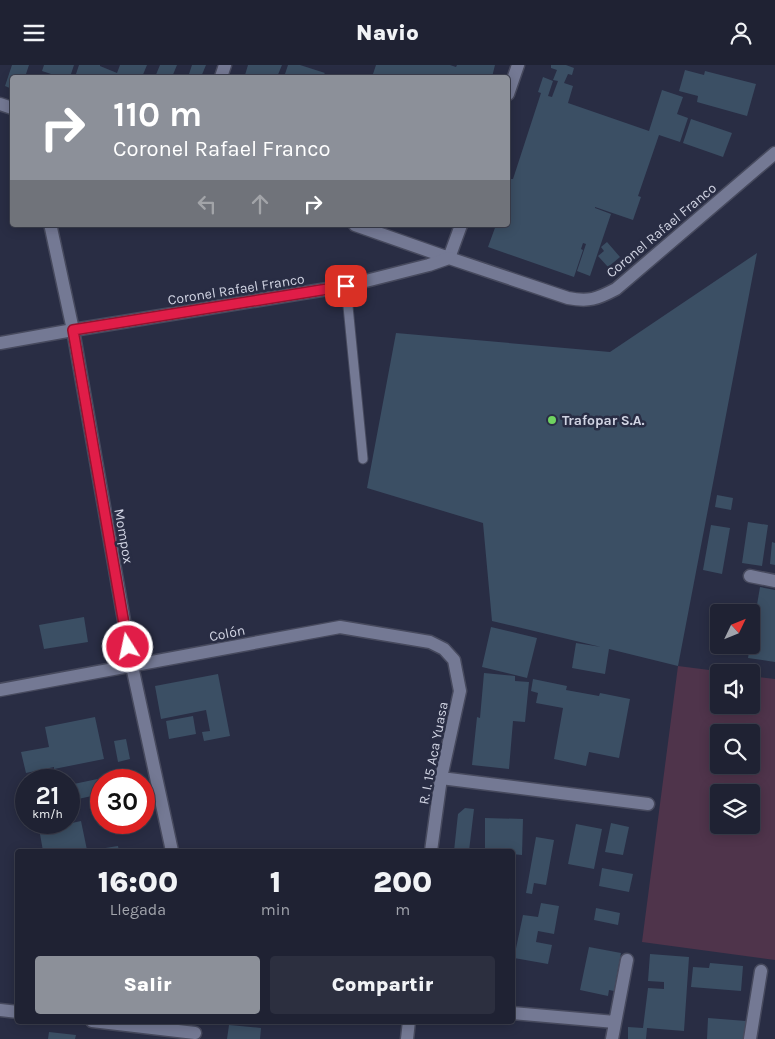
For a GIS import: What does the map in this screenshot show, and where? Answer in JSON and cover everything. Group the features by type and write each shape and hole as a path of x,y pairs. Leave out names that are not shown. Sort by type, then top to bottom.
{"street":[{"path":"510,88 518,65"},
{"name":"Coronel Rafael Franco","path":"0,343 346,286 429,265 449,258 568,298 583,301 600,297 616,289 775,153"},
{"name":"Mompox","path":"51,227 73,330 132,666 172,849"},
{"path":"361,227 449,258 460,227"},
{"path":"750,576 775,581"},
{"name":"Colón","path":"0,691 340,627 430,642 444,649 454,660"},
{"name":"R. I. 15 Aca Yuasa","path":"431,849 441,778 460,691 454,660"},
{"path":"441,778 648,803"},
{"path":"612,1039 627,959"},
{"path":"750,1039 761,971"},
{"path":"0,1010 15,1012"},
{"path":"515,1013 615,1022"},
{"path":"123,1024 196,1031"},
{"path":"407,1039 409,1024"}],"lane":[{"path":"346,286 363,459"}],"shaded area":[{"path":"678,666 710,670 710,714 760,714 760,677 775,679 775,960 642,942"}],"building":[{"path":"12,65 29,65 26,75 10,75 10,88 5,86"},
{"path":"44,65 74,65 71,75 54,75 42,71"},
{"path":"79,65 100,65 117,73 120,65 147,65 143,75 76,75"},
{"path":"160,65 177,65 173,75 156,75"},
{"path":"192,65 206,65 202,75 189,75"},
{"path":"248,65 282,65 278,75 245,75"},
{"path":"288,65 300,65 327,75 285,75"},
{"path":"376,65 450,65 456,67 457,65 495,65 492,75 373,75"},
{"path":"551,65 566,65 574,68 572,75 568,74 564,83 573,86 568,103 649,131 662,90 683,97 677,114 688,118 680,142 659,135 638,196 641,197 633,220 595,207 611,214 590,276 577,271 586,244 583,243 581,249 583,250 574,277 488,247 495,227 510,227 510,182 513,179 541,93 538,92 543,77 553,81 548,96 552,97 558,81 553,80 557,70 551,68"},
{"path":"685,70 704,75 705,71 756,84 747,116 697,102 698,96 679,91"},
{"path":"691,119 732,133 723,157 683,143"},
{"path":"607,242 620,257 608,267 598,256 604,251 601,247"},
{"name":"Trafopar S.A.","path":"757,253 678,666 609,649 605,674 572,668 576,643 601,647 492,621 483,523 367,488 396,333 610,352"},
{"path":"717,495 733,498 731,510 715,507"},
{"path":"748,522 768,525 762,566 742,563"},
{"path":"711,525 730,528 722,574 703,570"},
{"path":"772,542 775,543 775,565 770,564"},
{"path":"760,587 775,590 775,662 748,658 749,654 760,654 760,604 757,604"},
{"path":"84,617 88,642 44,649 39,625"},
{"path":"491,627 537,638 527,678 482,667"},
{"path":"484,673 515,676 515,681 529,682 525,722 513,721 509,769 472,765 477,717 480,718"},
{"path":"218,674 230,736 204,741 202,732 210,731 206,710 161,719 155,686"},
{"path":"533,679 567,686 566,690 599,696 600,693 630,699 619,758 589,752 586,766 554,759 563,708 536,703 538,693 531,691"},
{"path":"193,716 196,734 169,739 166,721"},
{"path":"95,717 104,759 54,769 54,767 25,769 21,752 49,747 45,727"},
{"path":"126,739 130,759 118,762 114,741"},
{"path":"90,781 90,796 80,799 80,783"},
{"path":"465,808 474,809 469,849 454,849 458,814"},
{"path":"485,818 523,819 522,855 515,854 515,849 485,849"},
{"path":"81,821 87,849 43,849 40,834 80,834"},
{"path":"611,823 629,827 623,855 605,852"},
{"path":"576,824 602,829 594,869 568,864"},
{"path":"536,837 554,840 546,885 534,883 532,894 526,893"},
{"path":"118,846 119,849 99,849"},
{"path":"602,868 633,874 629,892 599,886"},
{"path":"541,903 559,906 554,934 538,931 536,942 552,945 548,964 515,958 523,915 538,917"},
{"path":"596,908 620,913 618,925 594,920"},
{"path":"589,947 621,953 614,991 609,990 608,996 580,990"},
{"path":"650,954 689,957 684,1031 647,1028 646,1039 628,1039 628,1027 643,1028 648,988 664,989 664,982 648,981"},
{"path":"710,963 743,966 741,991 691,987 693,967 709,968"},
{"path":"708,1018 746,1021 745,1039 707,1039"},
{"path":"229,1025 261,1028 260,1039 227,1039"},
{"path":"49,1032 76,1035 75,1039 48,1039"}],"place":[{"name":"Trafopar S.A.","path":"552,420"}],"route":[{"path":"128,647 73,330 346,286"}]}
